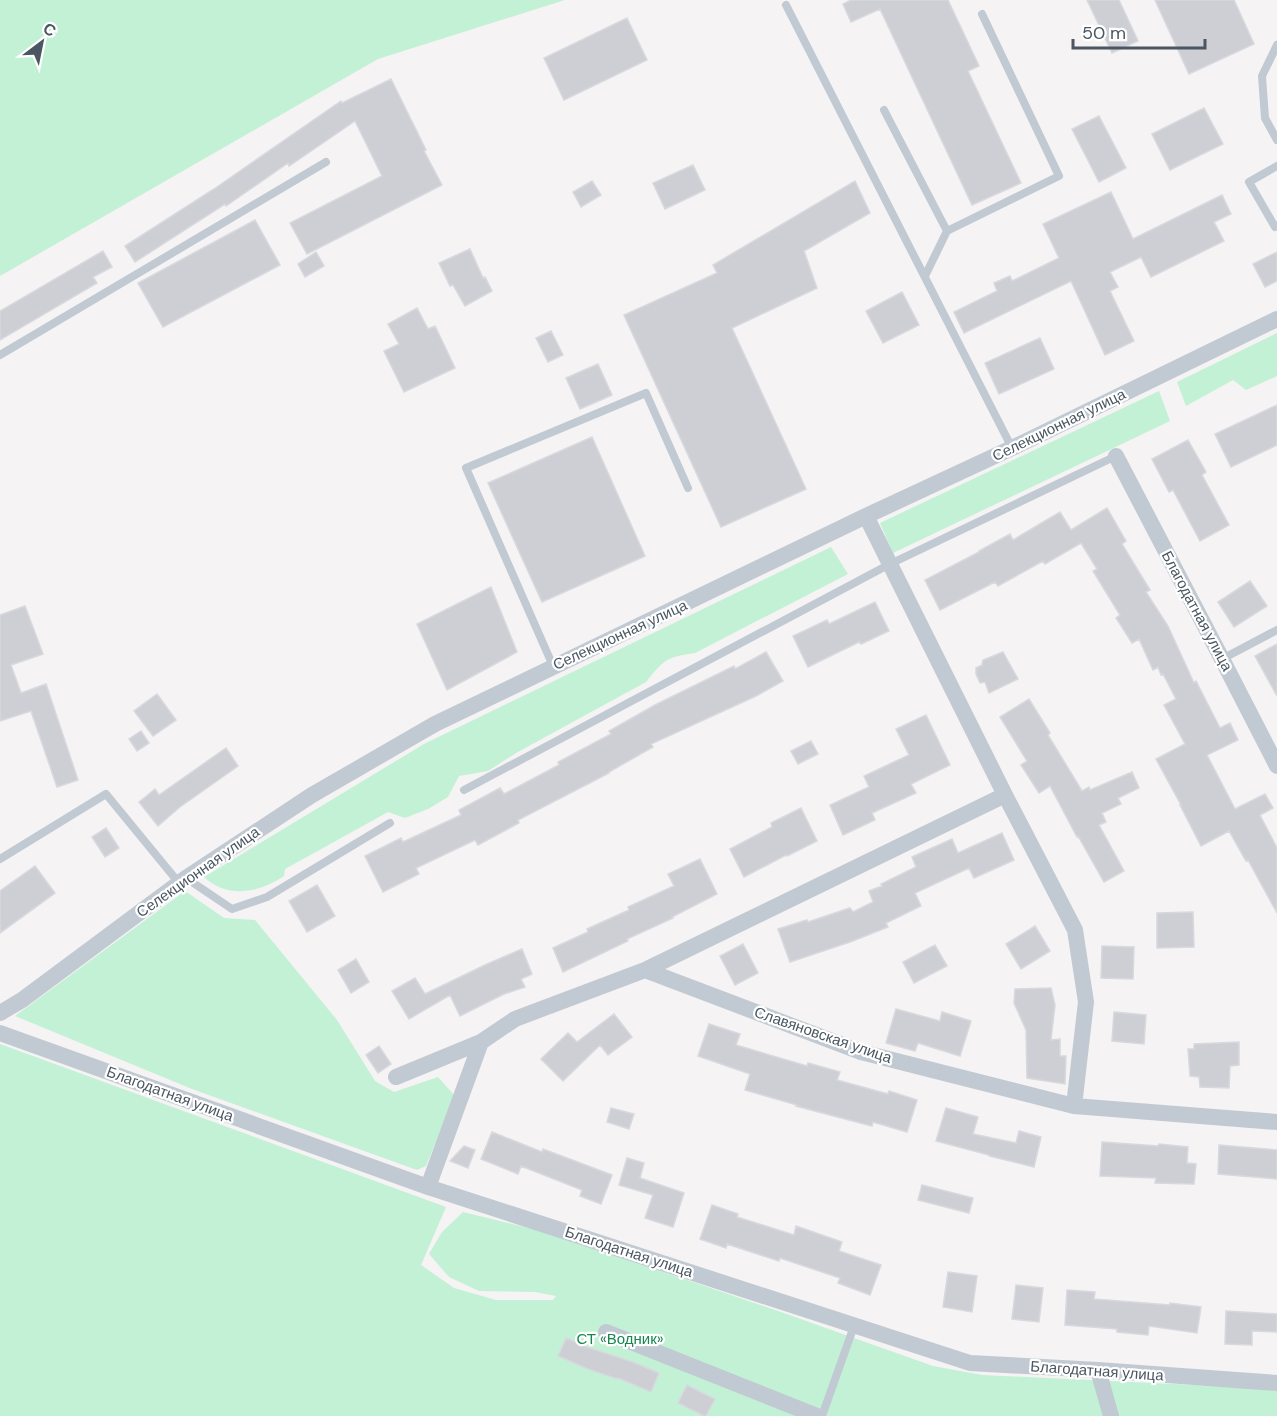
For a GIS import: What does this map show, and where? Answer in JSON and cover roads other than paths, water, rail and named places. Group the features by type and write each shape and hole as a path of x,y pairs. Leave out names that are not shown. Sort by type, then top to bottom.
{"street":[{"name":"Селекционная улица","path":"0,1012 22,1000 182,881 322,789 435,724 1277,319"},
{"name":"Благодатная улица","path":"1116,456 1277,766"},
{"path":"866,516 1075,930 1086,1002 1074,1106"},
{"path":"396,1077 481,1042 515,1019 645,970 1005,795"},
{"name":"Славяновская улица","path":"645,970 861,1052 1074,1106 1277,1122"},
{"name":"Благодатная улица","path":"0,1033 428,1187 970,1363 1277,1383"},
{"path":"428,1187 481,1042"},
{"path":"606,1332 817,1416"},
{"path":"1098,1370 1112,1416"}],"lane":[{"path":"786,5 1012,448"},
{"path":"925,276 947,231 1059,176 982,14"},
{"path":"1277,45 1262,76 1265,118 1277,140"},
{"path":"884,110 947,231"},
{"path":"0,355 326,162"},
{"path":"1277,166 1249,182 1275,227 1277,226"},
{"path":"553,666 466,468 646,393 688,488"},
{"path":"464,789 890,564 1116,456"},
{"path":"1222,659 1277,630"},
{"path":"0,859 106,794 182,881 232,909 267,897 390,823"},
{"path":"822,1416 854,1326"}],"park label":[{"name":"СТ «Водник»","path":"620,1339"}]}
